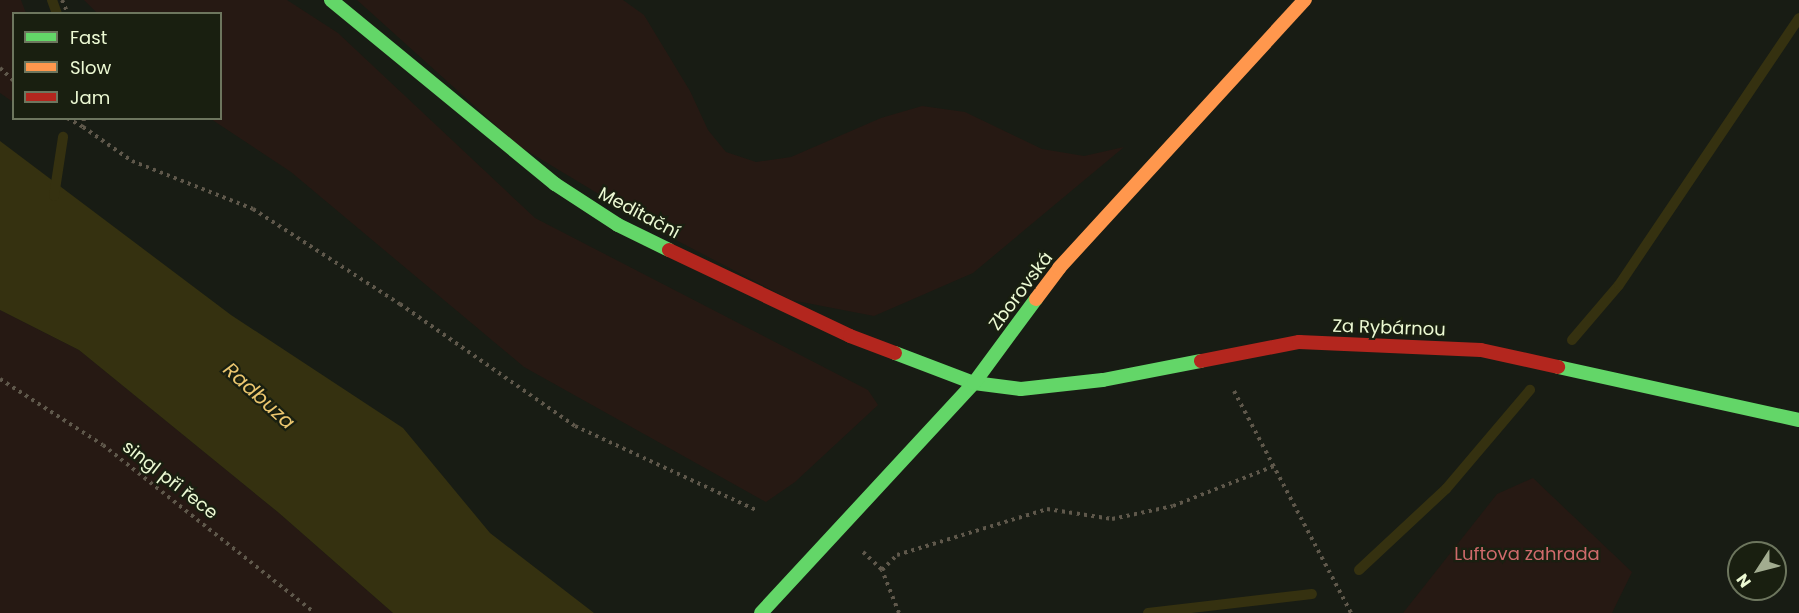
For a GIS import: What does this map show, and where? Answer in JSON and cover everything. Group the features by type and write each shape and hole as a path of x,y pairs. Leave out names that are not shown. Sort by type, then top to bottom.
{"street":[{"name":"Meditační","path":"332,0 555,184 618,225 850,336 974,384"},
{"name":"Zborovská","path":"764,610 974,384 1059,268 1305,0"},
{"name":"Za Rybárnou","path":"974,384 1021,388 1060,384 1299,342 1481,350 1799,420"}],"path":[{"path":"0,68 12,79"},
{"path":"71,120 132,161 253,209 400,304 574,426 758,511"},
{"path":"83,127 84,120"},
{"path":"1216,358 1352,613"},
{"name":"singl při řece","path":"0,379 103,445 315,613"},
{"path":"882,570 897,555 1047,509 1112,519 1173,506 1274,466"},
{"path":"858,546 882,570 899,613"}],"green space":[{"path":"0,0 21,0 26,12 12,12 12,101 0,93"},
{"path":"84,0 287,0 338,33 535,218 868,390 878,405 795,482 766,502 524,367 291,172 213,120 222,120 222,12 96,12"},
{"path":"357,0 623,0 644,15 690,91 708,130 726,152 756,162 791,157 881,118 922,106 965,112 1042,149 1084,156 1124,147 973,273 874,316 791,300 670,237 519,146"},
{"path":"0,310 79,350 279,513 393,613 0,613"},
{"name":"Luftova zahrada","path":"1533,478 1632,572 1612,613 1403,613 1497,494"}],"water":[{"name":"Radbuza","path":"0,141 231,315 403,428 490,533 594,613 393,613 279,513 79,350 0,310"}],"waterway":[{"path":"52,0 56,12"},
{"path":"1572,340 1619,285 1799,18"},
{"path":"54,196 63,137"},
{"path":"1359,570 1446,489 1530,390"},
{"path":"1148,613 1312,594"}],"traffic: fast":[{"path":"331,0 555,184 618,225 669,250"},
{"path":"761,613 974,383 1036,299"},
{"path":"895,353 974,383 1021,389 1103,380 1201,361"},
{"path":"1558,367 1799,420"}],"traffic: slow":[{"path":"1036,299 1059,268 1305,0"}],"traffic: jam":[{"path":"669,250 850,336 895,353"},
{"path":"1201,361 1299,342 1481,350 1558,367"}]}
